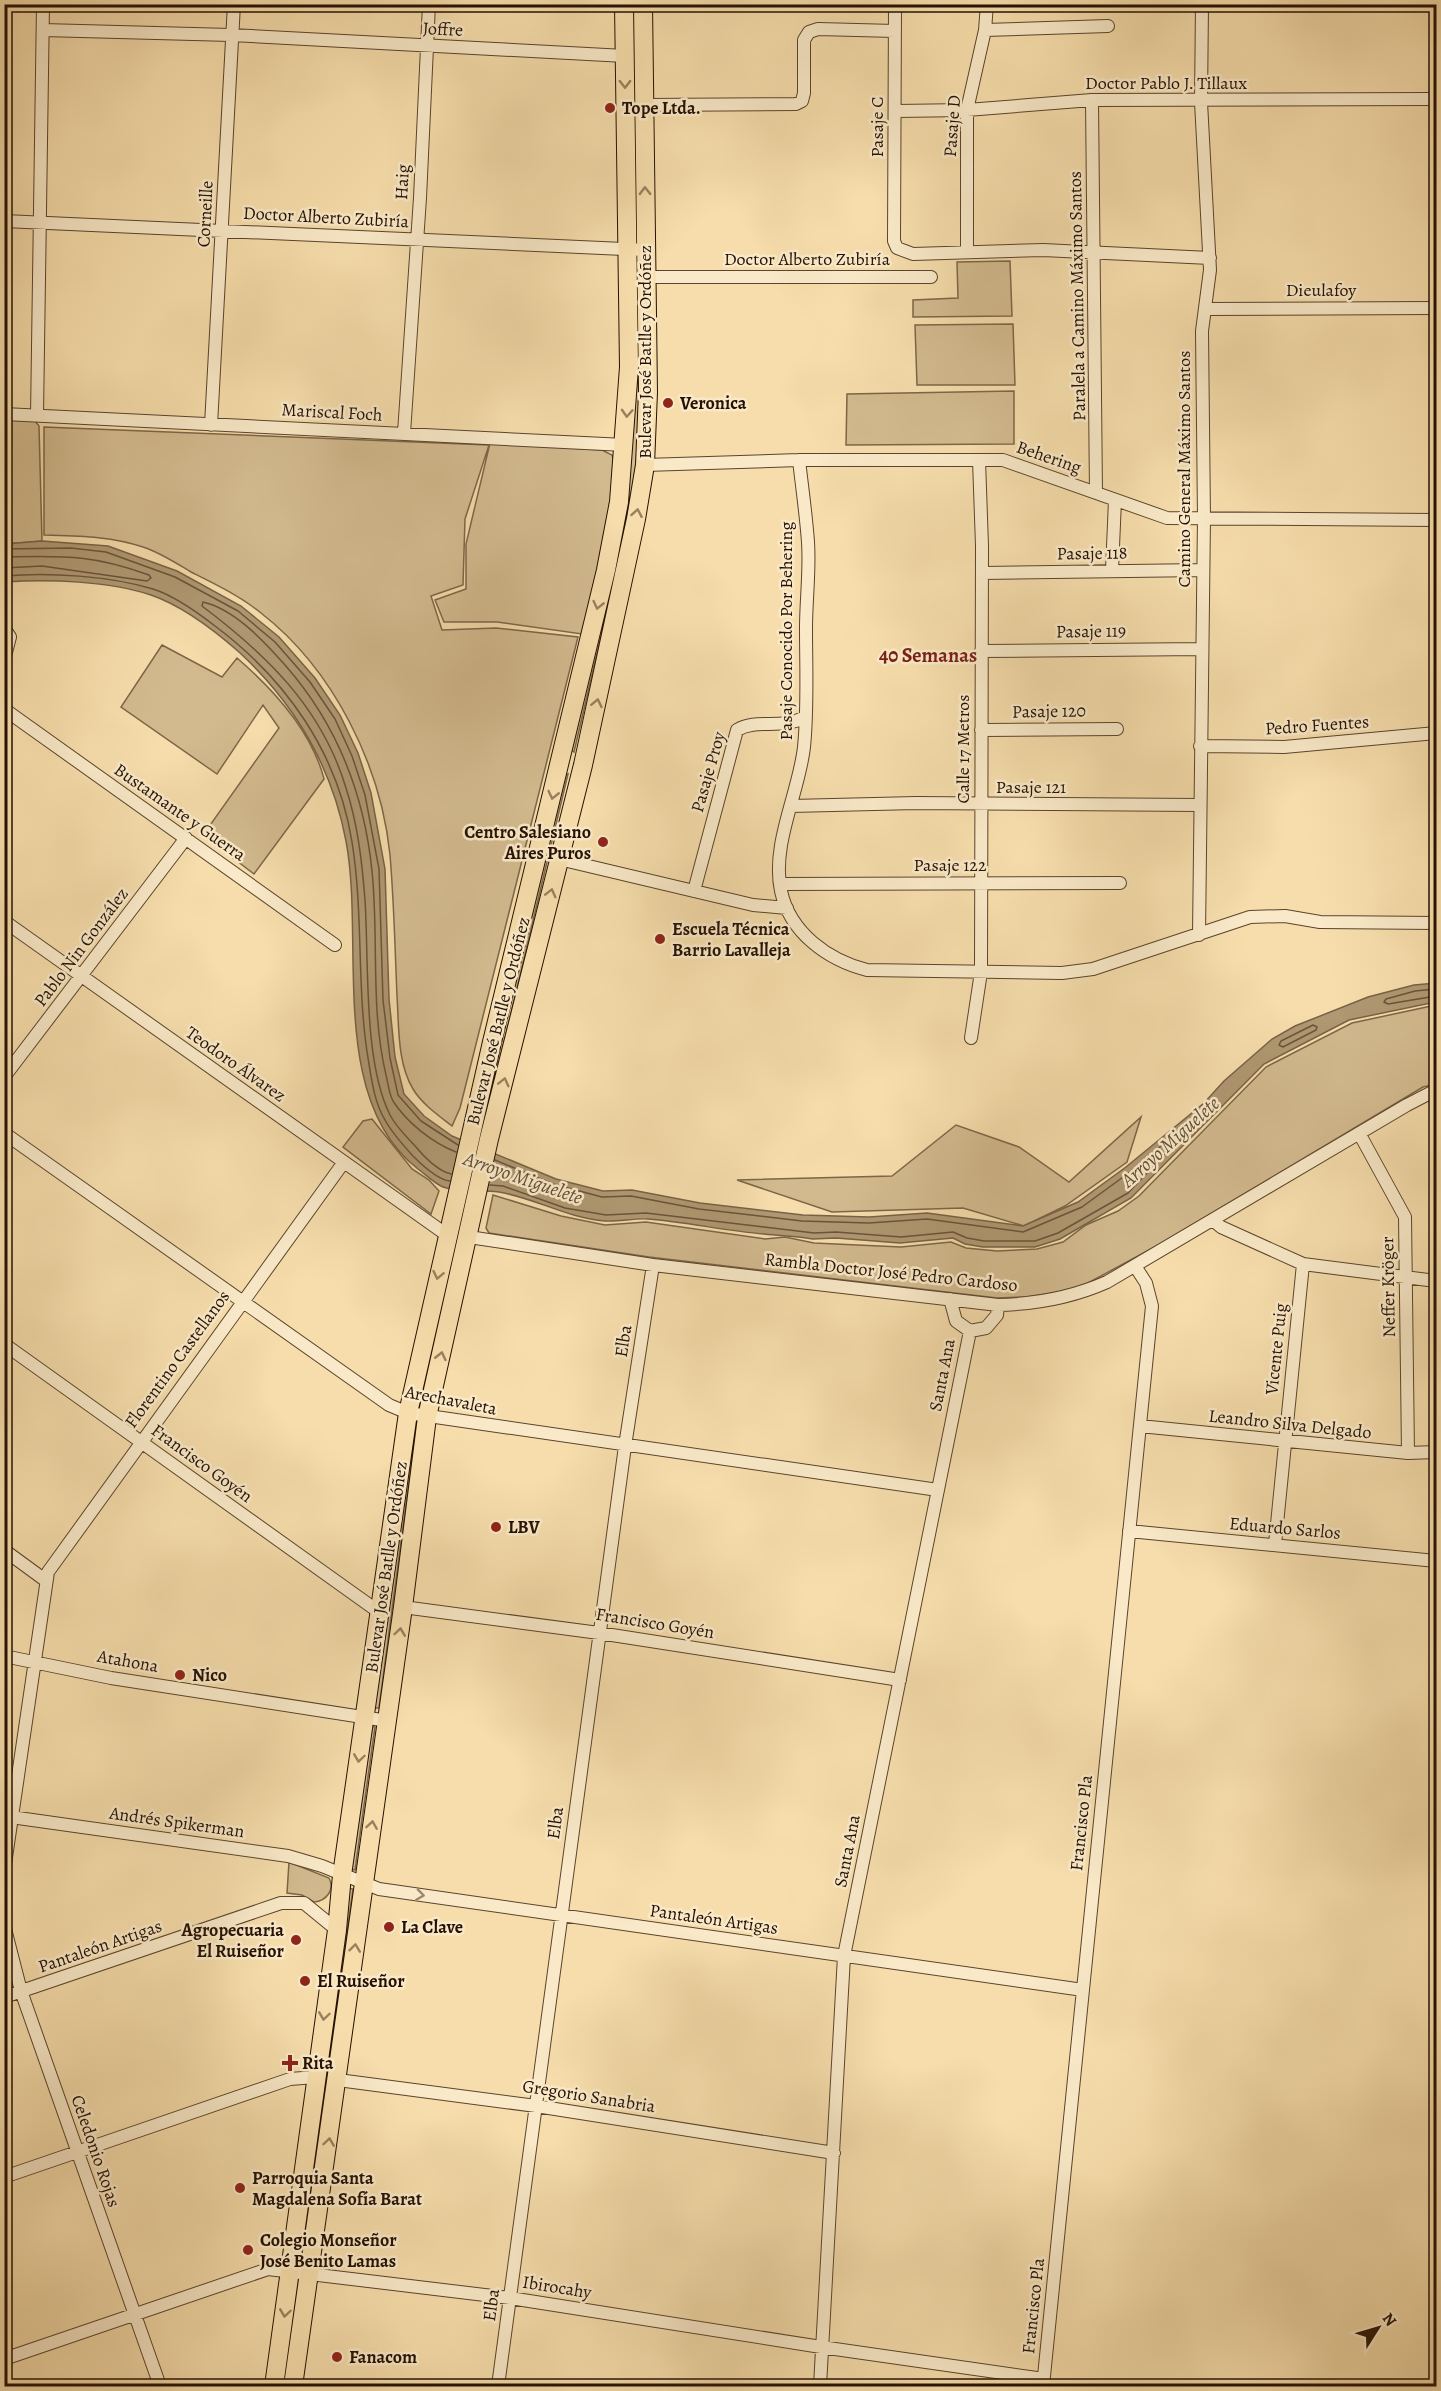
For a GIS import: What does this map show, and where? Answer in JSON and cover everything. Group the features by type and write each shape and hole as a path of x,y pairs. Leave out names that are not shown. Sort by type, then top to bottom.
{"main road":[{"name":"Bulevar José Batlle y Ordóñez","path":"274,2386 337,1930 342,1875 408,1413 471,1132 606,570 619,502 626,445 629,367 624,4"},
{"name":"Bulevar José Batlle y Ordóñez","path":"293,2386 338,2080 427,1417 469,1237 489,1139 583,765 636,519 645,465 648,392 643,4"}],"street":[{"path":"37,416 43,4"},
{"name":"Corneille","path":"211,425 234,4"},
{"name":"Haig","path":"404,433 429,4"},
{"name":"Pasaje C","path":"895,4 894,241 897,248 913,254 967,251"},
{"name":"Pasaje D","path":"967,251 967,110 985,30 987,4"},
{"name":"Camino General Máximo Santos","path":"1200,934 1200,746 1204,518 1202,331 1210,258 1201,102 1202,4"},
{"path":"985,30 1108,26"},
{"path":"644,105 796,104 802,101 804,93 804,40 809,32 818,29 895,31"},
{"name":"Joffre","path":"43,30 231,35 625,56"},
{"name":"Doctor Pablo J. Tillaux","path":"896,111 967,110 1092,100 1201,102 1437,99"},
{"name":"Paralela a Camino Máximo Santos","path":"1092,100 1096,493"},
{"name":"Doctor Alberto Zubiría","path":"4,220 646,250"},
{"path":"967,251 1095,252 1210,258"},
{"name":"Doctor Alberto Zubiría","path":"647,277 931,277"},
{"name":"Dieulafoy","path":"1206,309 1437,308"},
{"name":"Mariscal Foch","path":"4,414 404,433 502,441 626,445"},
{"name":"Behering","path":"645,465 799,460 1003,460 1167,518 1437,520"},
{"name":"Pasaje Conocido Por Behering","path":"786,908 780,884 782,846 804,740 806,717 808,542 799,460"},
{"name":"Calle 17 Metros","path":"971,1038 981,972 979,460"},
{"path":"1112,570 1114,500"},
{"name":"Pasaje 118","path":"981,573 1203,570"},
{"path":"4,660 10,646 6,629"},
{"name":"Pasaje 119","path":"981,651 1202,649"},
{"name":"Bustamante y Guerra","path":"4,710 335,945"},
{"name":"Pasaje Proy","path":"693,891 737,730 751,725 784,725 806,717"},
{"path":"784,725 794,729 804,740"},
{"name":"Pasaje 120","path":"981,730 1117,729"},
{"name":"Pedro Fuentes","path":"1200,746 1284,747 1437,733"},
{"path":"561,759 583,765"},
{"name":"Pasaje 121","path":"791,806 916,803 1200,805"},
{"name":"Pablo Nin González","path":"4,1077 186,838"},
{"path":"560,859 753,905 786,908 796,925 821,950 846,965 867,970 1062,973 1093,969 1250,917 1285,916 1320,922 1437,923"},
{"name":"Pasaje 122","path":"780,884 1120,883"},
{"name":"Teodoro Álvarez","path":"4,921 447,1235"},
{"name":"Rambla Doctor José Pedro Cardoso","path":"469,1237 653,1265 998,1305 1026,1304 1068,1297 1107,1282 1214,1221 1359,1133 1437,1090"},
{"name":"Arechavaleta","path":"4,1133 389,1405 408,1413 938,1490"},
{"name":"Neffer Kröger","path":"1359,1133 1405,1217 1408,1453"},
{"name":"Florentino Castellanos","path":"45,1580 48,1572 140,1441 344,1162"},
{"path":"1214,1221 1303,1264 1437,1281"},
{"name":"Vicente Puig","path":"1275,1545 1303,1264"},
{"name":"Elba","path":"498,2386 599,1632 653,1265"},
{"name":"Francisco Pla","path":"1043,2383 1152,1306 1149,1289 1135,1266"},
{"name":"Santa Ana","path":"950,1299 956,1321 970,1331 986,1328 992,1322 998,1305"},
{"name":"Santa Ana","path":"820,2386 844,1956 970,1331"},
{"name":"Francisco Goyén","path":"4,1344 379,1612"},
{"name":"Leandro Silva Delgado","path":"1140,1426 1408,1453 1437,1452"},
{"name":"Eduardo Sarlos","path":"1129,1531 1437,1561"},
{"path":"4,1550 45,1580 8,1819 4,1871"},
{"name":"Francisco Goyén","path":"403,1607 599,1632 900,1680"},
{"name":"Atahona","path":"4,1656 111,1678 387,1721"},
{"name":"Andrés Spikerman","path":"8,1819 288,1856 342,1875"},
{"name":"Pantaleón Artigas","path":"342,1875 380,1889 1083,1990"},
{"name":"Pantaleón Artigas","path":"4,1997 291,1901 310,1907 337,1930"},
{"name":"Celedonio Rojas","path":"4,1925 21,1991 160,2386"},
{"path":"4,2177 290,2079 316,2077"},
{"name":"Gregorio Sanabria","path":"338,2080 536,2106 834,2153"},
{"name":"Ibirocahy","path":"4,2359 268,2269 510,2298 1043,2383"}],"shaded area":[{"path":"631,5 636,5 638,238 636,238"},
{"path":"636,258 638,258 641,389 636,469 628,521 574,752 571,750 613,569"},
{"path":"1010,261 1012,316 913,317 913,300 958,298 957,262"},
{"path":"1013,324 1015,385 917,385 915,325"},
{"path":"1014,391 1014,444 846,445 847,394"},
{"path":"4,420 35,421 39,426 42,541 5,544"},
{"path":"44,427 489,445 465,519 463,585 431,596 442,630 496,628 578,637 460,1108 452,1126 421,1100 413,1089 404,1068 399,1031 390,855 385,821 364,754 331,690 287,636 261,613 236,596 161,555 131,543 82,536 44,535"},
{"path":"490,443 602,450 612,455 613,488 609,513 582,634 497,622 444,622 435,600 466,589 466,544"},
{"path":"162,645 222,677 237,658 264,683 290,713 301,728 318,762 324,779 254,874 203,835 279,728 263,705 217,774 121,707"},
{"path":"568,774 481,1139 477,1138 565,775"},
{"path":"1436,1005 1436,1084 1423,1087 1162,1243 1072,1290 1027,1297 997,1298 649,1257 489,1233 486,1228 493,1195 561,1216 605,1225 646,1222 765,1239 785,1237 814,1243 901,1247 951,1242 966,1248 997,1251 1037,1249 1063,1242 1086,1225 1118,1211 1139,1196 1266,1067 1352,1023"},
{"path":"1141,1117 1127,1162 1065,1206 1024,1226 963,1208 832,1212 737,1180 892,1176 956,1125 1019,1147 1069,1182"},
{"path":"372,1119 412,1169 429,1180 439,1191 431,1214 343,1147 363,1121"},
{"path":"411,1436 415,1437 379,1708 374,1708"},
{"path":"370,1726 375,1727 355,1870 350,1869"},
{"path":"289,1862 329,1878 331,1886 329,1894 314,1902 302,1895 287,1893"},
{"path":"348,1888 353,1889 303,2255 300,2256"}],"water":[{"name":"Arroyo Miguelete","path":"42,541 108,546 177,571 241,606 279,637 315,678 340,715 358,753 371,793 385,869 389,999 395,1057 404,1094 424,1116 452,1136 556,1179 603,1191 632,1190 700,1203 803,1215 869,1217 927,1213 1023,1226 1078,1202 1126,1167 1204,1103 1224,1081 1272,1039 1295,1026 1368,997 1414,985 1436,983 1436,1002 1349,1020 1264,1064 1131,1198 1060,1239 1035,1247 983,1247 965,1244 953,1238 900,1243 836,1238 813,1239 648,1219 605,1221 577,1216 499,1192 456,1190 443,1187 418,1169 390,1139 371,1102 360,1061 355,1016 351,881 346,841 331,787 308,738 277,693 239,652 209,627 175,605 134,590 98,584 59,581 5,582 5,544"}],"place":[{"name":"Tope Ltda.","path":"610,108"},
{"name":"Veronica","path":"668,403"},
{"name":"Centro Salesiano Aires Puros","path":"603,842"},
{"name":"Escuela Técnica Barrio Lavalleja","path":"660,939"},
{"name":"LBV","path":"496,1527"},
{"name":"Nico","path":"180,1675"},
{"name":"La Clave","path":"389,1927"},
{"name":"Agropecuaria El Ruiseñor","path":"296,1940"},
{"name":"El Ruiseñor","path":"305,1981"},
{"name":"Rita","path":"290,2063"},
{"name":"Parroquia Santa Magdalena Sofía Barat","path":"240,2188"},
{"name":"Colegio Monseñor José Benito Lamas","path":"248,2250"},
{"name":"Fanacom","path":"337,2357"}],"district":[{"name":"40 Semanas","path":"928,655"}]}
